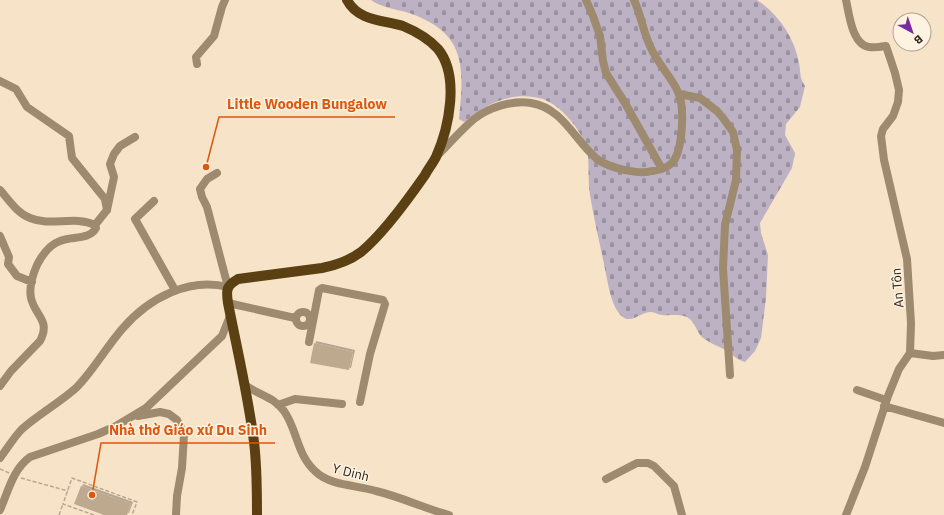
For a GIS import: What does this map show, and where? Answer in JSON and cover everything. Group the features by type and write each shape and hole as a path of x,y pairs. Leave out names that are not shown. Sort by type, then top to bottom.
{"main road":[{"path":"256,515 257,478 255,449 226,291 231,283 238,280 322,268 345,262 361,252 386,227 416,188 436,157 448,115 451,84 446,62 439,50 431,42 402,26 376,21 361,15 354,10 347,0"}],"street":[{"path":"197,64 196,57 214,36 225,0"},
{"path":"586,0 600,36 602,61 606,73 625,103 662,169"},
{"path":"436,157 475,118 491,109 509,103 531,103 544,107 555,114 598,160 624,170 648,173 662,169 672,163 677,154 682,123 682,109 679,94 649,45 639,11 634,0"},
{"name":"An Tôn","path":"846,0 853,31 861,42 868,47 886,46 896,73 899,90 898,102 893,116 883,129 881,136 884,160 907,259 911,323 910,353"},
{"path":"0,81 16,89 27,107 69,136 72,158 105,199 107,210"},
{"path":"679,94 700,98 717,111 733,132 737,150 736,180 724,225 723,268 730,375"},
{"path":"0,386 11,371 43,336 43,323 31,298 32,282 38,264 51,245 59,241 89,235 94,232 96,228 95,225 107,210 114,176 110,164 114,154 120,146 135,137"},
{"path":"0,458 22,430 77,387 135,315 154,301 175,290 189,286 210,284 228,287 207,207 200,189 207,179 217,173"},
{"path":"0,190 18,209 31,218 49,221 72,220 88,222 95,225"},
{"path":"154,201 135,219 175,290"},
{"path":"0,236 9,257 8,264 17,276 32,282"},
{"path":"309,342 311,320 319,290 322,288 383,300 385,304 370,354 360,402"},
{"path":"228,303 295,318 301,311 305,311 309,314 311,320"},
{"path":"0,510 14,475 24,461 30,456 98,434 116,426 146,408 205,354 222,336 230,316"},
{"path":"846,515 865,467 885,403 899,369 910,353 933,356 944,355"},
{"name":"Y Dinh","path":"244,384 249,388 271,398 278,405 292,425 297,443 306,460 315,472 321,476 340,483 376,490 449,515"},
{"path":"857,390 885,403 944,423"},
{"path":"278,405 295,400 342,404"},
{"path":"130,418 160,412 169,414 177,420 184,434 182,468 177,496 176,515"},
{"path":"606,479 637,463 648,463 654,466 674,486 682,515"}],"path":[{"path":"0,469 14,475 68,491"},
{"path":"59,515 72,478 137,502 132,515"},
{"path":"63,504 94,515"}],"green space":[{"path":"371,0 757,0 765,6 779,20 793,44 797,53 801,77 805,86 800,107 786,124 785,135 795,153 792,168 760,223 761,233 768,255 766,298 761,338 755,351 745,362 739,360 730,352 703,338 691,320 684,316 661,315 651,312 630,319 622,317 615,307 608,286 590,195 588,155 583,139 578,130 566,115 544,99 523,96 496,102 471,116 464,122 459,119 461,100 461,68 458,54 452,42 442,31 428,21 409,13 380,5"}],"building":[{"path":"314,343 353,352 349,370 310,363"},
{"path":"81,486 131,504 127,515 104,515 74,504"}],"place":[{"name":"Little Wooden Bungalow","path":"206,167"},
{"name":"Nhà thờ Giáo xứ Du Sinh","path":"92,495"}]}
